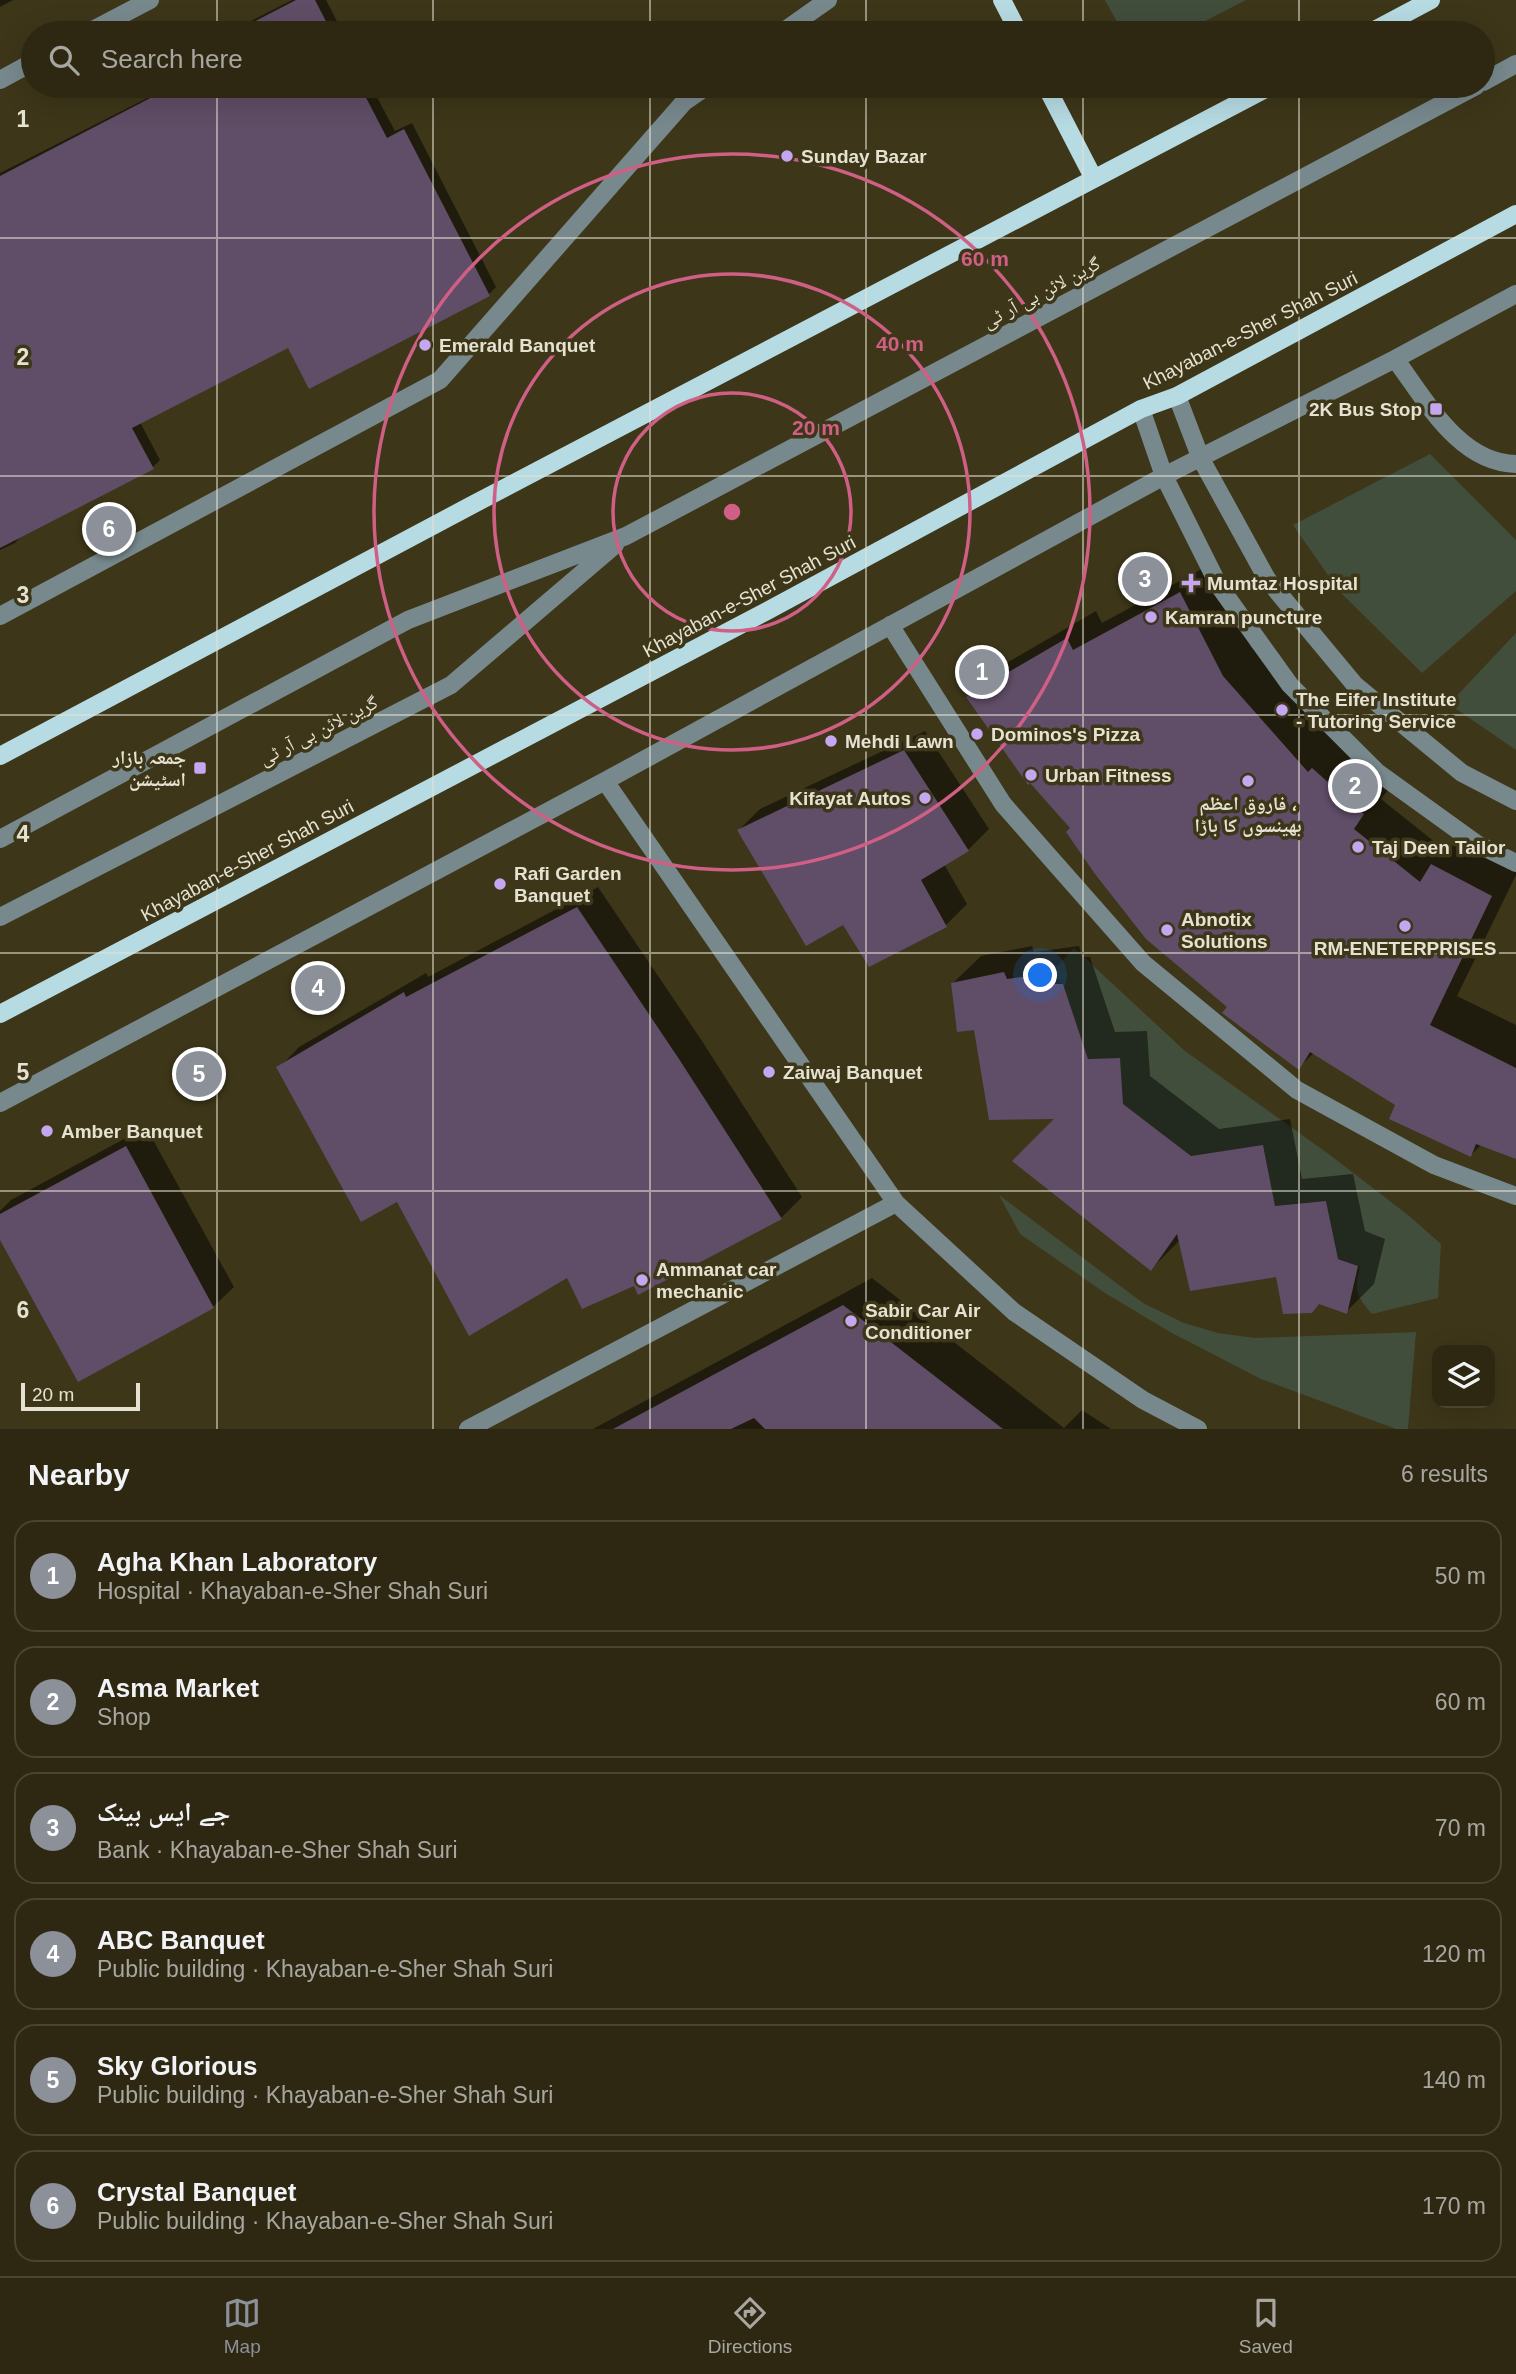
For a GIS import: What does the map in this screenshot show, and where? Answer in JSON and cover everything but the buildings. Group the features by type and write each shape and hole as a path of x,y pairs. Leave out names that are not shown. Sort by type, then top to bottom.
{"main road":[{"path":"1002,0 1013,21"},
{"path":"1392,21 1431,0"},
{"path":"1052,98 1094,179"},
{"path":"0,756 1248,98"},
{"name":"Khayaban-e-Sher Shah Suri","path":"0,1014 768,611 1141,409 1177,396 1516,214"}],"street":[{"path":"111,21 150,0"},
{"path":"798,21 828,0"},
{"path":"1495,75 1516,64"},
{"path":"0,79 21,68"},
{"path":"0,616 440,380 690,98"},
{"name":"گرین لائن بی آر ٹی","path":"0,839 408,620 626,536 1453,98"},
{"path":"0,1103 605,780 1164,476 1395,359 1516,294"},
{"path":"1395,359 1457,440 1477,454 1502,464 1516,464"},
{"path":"1177,396 1201,458 1267,579 1355,685 1462,773 1516,801"},
{"path":"1141,409 1164,476 1219,586 1290,685 1377,772 1477,844 1516,863"},
{"name":"گرین لائن بی آر ٹی","path":"0,917 451,685 626,536"},
{"path":"890,625 1003,804 1143,963 1297,1090 1434,1165 1516,1196"},
{"path":"605,780 896,1203 1014,1312 1143,1400 1198,1429"},
{"path":"468,1429 896,1203"}],"green space":[{"path":"1105,0 1246,0 1205,21 1116,21"},
{"path":"1430,454 1516,540 1516,591 1422,673 1339,591 1293,525"},
{"path":"1516,633 1516,750 1449,704"},
{"path":"1074,948 1185,1051 1330,1155 1441,1244 1438,1298 1372,1314 1358,1292 1360,1267 1337,1258 1326,1201 1275,1206 1263,1146 1181,1157 1178,1146 1121,1103 1120,1058 1088,1059 1063,984 1051,973"},
{"path":"999,1195 1143,1303 1184,1323 1218,1333 1255,1338 1416,1332 1408,1429 1396,1429 1261,1379 1170,1332 1105,1293 1020,1234"}],"place":[{"name":"Sunday Bazar","path":"787,156"},
{"name":"Emerald Banquet","path":"425,345"},
{"name":"2K Bus Stop","path":"1436,409"},
{"name":"Crystal Banquet","path":"109,529"},
{"name":"جے ایس بینک","path":"1145,579"},
{"name":"Mumtaz Hospital","path":"1191,583"},
{"name":"Kamran puncture","path":"1151,617"},
{"name":"Agha Khan Laboratory","path":"982,672"},
{"name":"The Eifer Institute - Tutoring Service","path":"1282,710"},
{"name":"Dominos's Pizza","path":"977,734"},
{"name":"Mehdi Lawn","path":"831,741"},
{"name":"جمعہ بازار اسٹیشن","path":"200,768"},
{"name":"Urban Fitness","path":"1031,775"},
{"name":"فاروق اعظم ، بھینسوں کا باڑا","path":"1248,781"},
{"name":"Asma Market","path":"1355,786"},
{"name":"Kifayat Autos","path":"925,798"},
{"name":"Taj Deen Tailor","path":"1358,847"},
{"name":"Rafi Garden Banquet","path":"500,884"},
{"name":"RM-ENETERPRISES","path":"1405,926"},
{"name":"Abnotix Solutions","path":"1167,930"},
{"name":"ABC Banquet","path":"318,988"},
{"name":"Zaiwaj Banquet","path":"769,1072"},
{"name":"Sky Glorious","path":"199,1074"},
{"name":"Amber Banquet","path":"47,1131"},
{"name":"Ammanat car mechanic","path":"642,1280"},
{"name":"Sabir Car Air Conditioner","path":"851,1321"}]}
